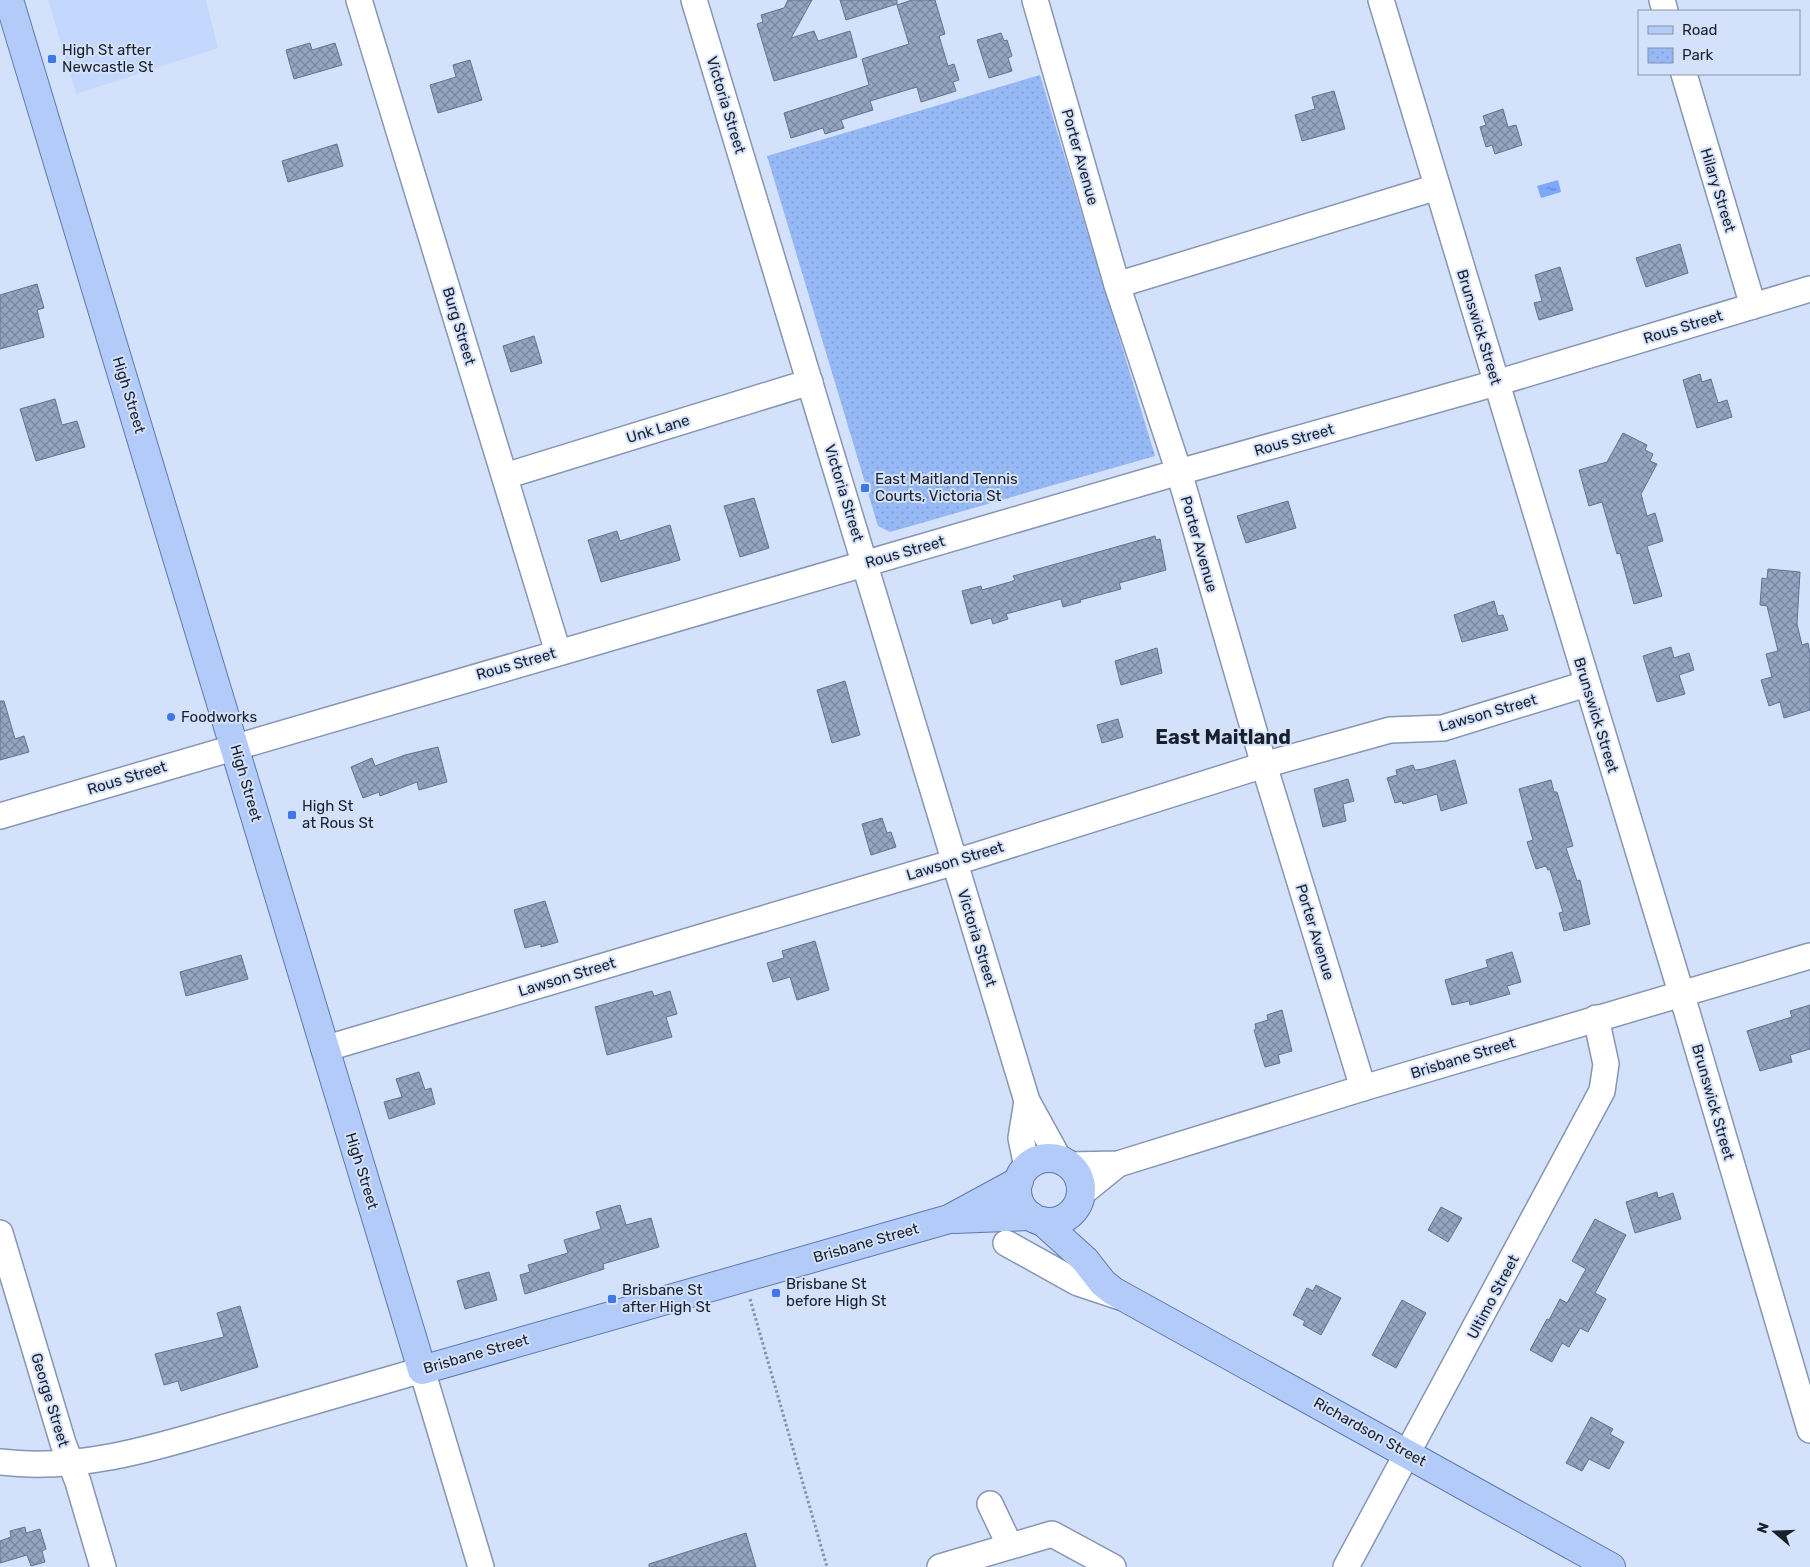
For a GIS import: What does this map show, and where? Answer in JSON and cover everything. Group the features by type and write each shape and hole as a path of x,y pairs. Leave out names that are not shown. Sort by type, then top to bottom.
{"main road":[{"name":"High Street","path":"9,0 422,1370"},
{"path":"1042,1159 1064,1162 1078,1178 1078,1200 1061,1219 1051,1222 1036,1218 1019,1200 1023,1174 1042,1159"},
{"name":"Brisbane Street","path":"422,1370 949,1219 1023,1174"},
{"name":"Richardson Street","path":"1078,1200 1085,1260"},
{"name":"Richardson Street","path":"1036,1218 1085,1260 1103,1283 1128,1300 1408,1453 1611,1567"},
{"name":"Brisbane Street","path":"949,1219 1036,1218"}],"street":[{"name":"Burg Street","path":"359,0 558,652"},
{"name":"Victoria Street","path":"694,0 1027,1101 1064,1162"},
{"name":"Porter Avenue","path":"1035,0 1117,285 1179,472 1264,765 1363,1088"},
{"name":"Brunswick Street","path":"1381,0 1681,994 1810,1430"},
{"name":"Hilary Street","path":"1684,75 1753,306"},
{"path":"1117,285 1437,187"},
{"name":"Rous Street","path":"0,816 1179,472 1496,383 1810,289"},
{"name":"Unk Lane","path":"505,476 810,382"},
{"name":"Lawson Street","path":"324,1049 954,862 1264,765 1390,730 1443,728 1586,684"},
{"name":"Brisbane Street","path":"1064,1162 1118,1164 1363,1088 1810,956"},
{"name":"Ultimo Street","path":"1346,1567 1602,1091 1606,1064 1596,1018"},
{"name":"Victoria Street","path":"1023,1174 1021,1138 1027,1101"},
{"name":"Brisbane Street","path":"1078,1200 1118,1164"},
{"name":"George Street","path":"0,1233 103,1567"},
{"name":"Richardson Street","path":"1006,1243 1078,1283 1128,1300"},
{"name":"Brisbane Street","path":"0,1462 32,1464 70,1463 144,1451 422,1370"},
{"name":"High Street","path":"422,1370 481,1567"},
{"path":"990,1504 1010,1546"},
{"path":"940,1567 1052,1534 1113,1567"}],"path":[{"path":"744,1278 827,1567"}],"shaded area":[{"path":"48,0 206,0 218,48 76,94"}],"green space":[{"path":"1040,75 1155,456 890,532 878,526 767,156"}],"water":[{"path":"1558,180 1561,192 1541,198 1537,186"}],"building":[{"path":"788,0 812,0 791,38 814,31 818,41 850,31 857,57 774,81 757,24 763,22 761,15 784,8"},
{"path":"840,0 897,0 897,4 846,20"},
{"path":"912,0 935,0 945,34 939,36 948,66 954,64 959,80 953,82 956,91 921,102 917,87 870,101 873,110 841,120 844,128 825,134 823,128 791,138 784,113 869,85 862,59 909,44 897,5"},
{"path":"1001,33 1004,41 1007,40 1012,56 1008,58 1012,71 989,78 977,40"},
{"path":"310,43 312,50 335,43 342,65 294,79 286,50"},
{"path":"470,60 482,100 438,113 430,85 456,77 453,65"},
{"path":"1334,91 1345,129 1302,141 1295,115 1315,109 1312,97"},
{"path":"1503,109 1508,127 1516,125 1522,145 1495,154 1492,145 1486,147 1480,127 1486,125 1483,116"},
{"path":"337,144 343,166 288,182 282,161"},
{"path":"1680,244 1688,273 1646,287 1636,258"},
{"path":"1560,267 1573,310 1539,320 1534,303 1542,301 1535,275"},
{"path":"37,284 44,308 37,310 44,337 0,349 0,295"},
{"path":"534,336 542,363 511,372 503,346"},
{"path":"1700,374 1702,382 1711,379 1718,403 1727,400 1732,417 1697,428 1683,380"},
{"path":"55,399 62,425 77,421 85,447 36,461 20,409"},
{"path":"1623,433 1647,445 1645,450 1653,454 1650,461 1657,464 1641,494 1647,516 1655,513 1663,541 1647,546 1662,596 1634,604 1620,553 1617,554 1602,502 1589,506 1579,470 1607,462"},
{"path":"754,498 769,548 740,557 724,506"},
{"path":"1288,501 1296,528 1246,543 1237,516"},
{"path":"670,525 680,560 601,582 588,540 617,531 620,541"},
{"path":"1155,536 1156,540 1160,539 1166,570 1119,583 1121,589 1080,600 1081,602 1063,607 1061,599 1006,614 1008,619 993,624 991,618 971,624 962,591 981,586 982,590 1015,580 1013,576"},
{"path":"1768,569 1800,572 1797,624 1802,645 1808,643 1810,654 1810,710 1784,718 1780,702 1769,706 1761,680 1772,677 1766,654 1778,651 1767,606 1760,605 1762,578 1767,579"},
{"path":"1494,601 1498,616 1503,615 1508,630 1462,642 1454,615"},
{"path":"1671,647 1674,658 1689,653 1694,670 1679,675 1685,694 1657,702 1643,656"},
{"path":"1157,648 1162,673 1121,685 1115,661"},
{"path":"845,681 860,735 832,743 817,690"},
{"path":"0,701 4,701 15,739 24,736 29,752 0,760"},
{"path":"1118,719 1123,737 1102,743 1097,725"},
{"path":"438,747 447,782 419,790 417,782 380,796 379,792 363,798 351,767 372,758 375,766 405,755"},
{"path":"1455,760 1467,803 1441,811 1437,794 1403,804 1402,801 1395,803 1387,778 1397,775 1396,770 1413,765 1415,770 1423,769"},
{"path":"1348,779 1354,801 1343,804 1346,821 1323,827 1314,789"},
{"path":"1551,780 1554,792 1557,792 1573,846 1566,848 1577,881 1580,880 1590,924 1564,931 1559,913 1563,912 1550,870 1546,866 1536,869 1527,842 1533,840 1519,789"},
{"path":"882,818 887,833 891,832 896,847 871,855 862,824"},
{"path":"545,901 558,942 541,947 541,944 525,948 514,910"},
{"path":"815,941 829,990 797,1000 790,977 773,982 767,963 784,958 782,951"},
{"path":"1512,952 1521,982 1507,986 1510,994 1470,1005 1469,1001 1452,1005 1445,980 1488,967 1486,960"},
{"path":"241,955 248,979 186,996 180,972"},
{"path":"652,991 654,996 670,991 677,1014 666,1017 672,1037 607,1055 595,1007"},
{"path":"1810,1005 1810,1049 1790,1055 1792,1062 1760,1071 1747,1031 1792,1017 1790,1011"},
{"path":"1282,1010 1292,1051 1278,1055 1280,1063 1265,1067 1254,1030 1256,1029 1255,1024 1268,1020 1267,1015"},
{"path":"419,1072 425,1090 431,1088 435,1104 389,1119 384,1102 402,1097 396,1079"},
{"path":"1657,1192 1658,1198 1673,1193 1681,1219 1635,1233 1626,1202"},
{"path":"620,1205 626,1225 651,1218 659,1247 603,1264 604,1269 525,1294 520,1275 530,1272 528,1265 568,1253 564,1240 601,1229 596,1212"},
{"path":"1441,1207 1462,1218 1448,1242 1428,1230"},
{"path":"1595,1219 1626,1235 1595,1293 1606,1299 1588,1332 1580,1328 1569,1347 1562,1343 1552,1362 1530,1350 1560,1299 1567,1303 1586,1269 1572,1261"},
{"path":"489,1272 497,1300 465,1309 457,1281"},
{"path":"1316,1285 1341,1298 1321,1335 1303,1325 1305,1321 1293,1315 1307,1288 1313,1291"},
{"path":"1402,1300 1426,1313 1396,1368 1372,1355"},
{"path":"240,1306 258,1367 181,1391 178,1381 164,1385 155,1354 224,1337 217,1313"},
{"path":"1591,1417 1613,1429 1610,1434 1624,1442 1609,1469 1589,1459 1582,1471 1566,1463"},
{"path":"25,1527 26,1533 40,1529 46,1549 42,1551 45,1562 31,1566 27,1555 0,1563 0,1541 11,1537 10,1531"},
{"path":"746,1533 756,1567 649,1567 649,1564"}],"place":[{"name":"High St after Newcastle St","path":"52,59"},
{"name":"East Maitland Tennis Courts, Victoria St","path":"865,488"},
{"name":"Foodworks","path":"171,717"},
{"name":"High St at Rous St","path":"292,815"},
{"name":"Brisbane St before High St","path":"776,1293"},
{"name":"Brisbane St after High St","path":"612,1299"}],"district":[{"name":"East Maitland","path":"1223,737"}]}
